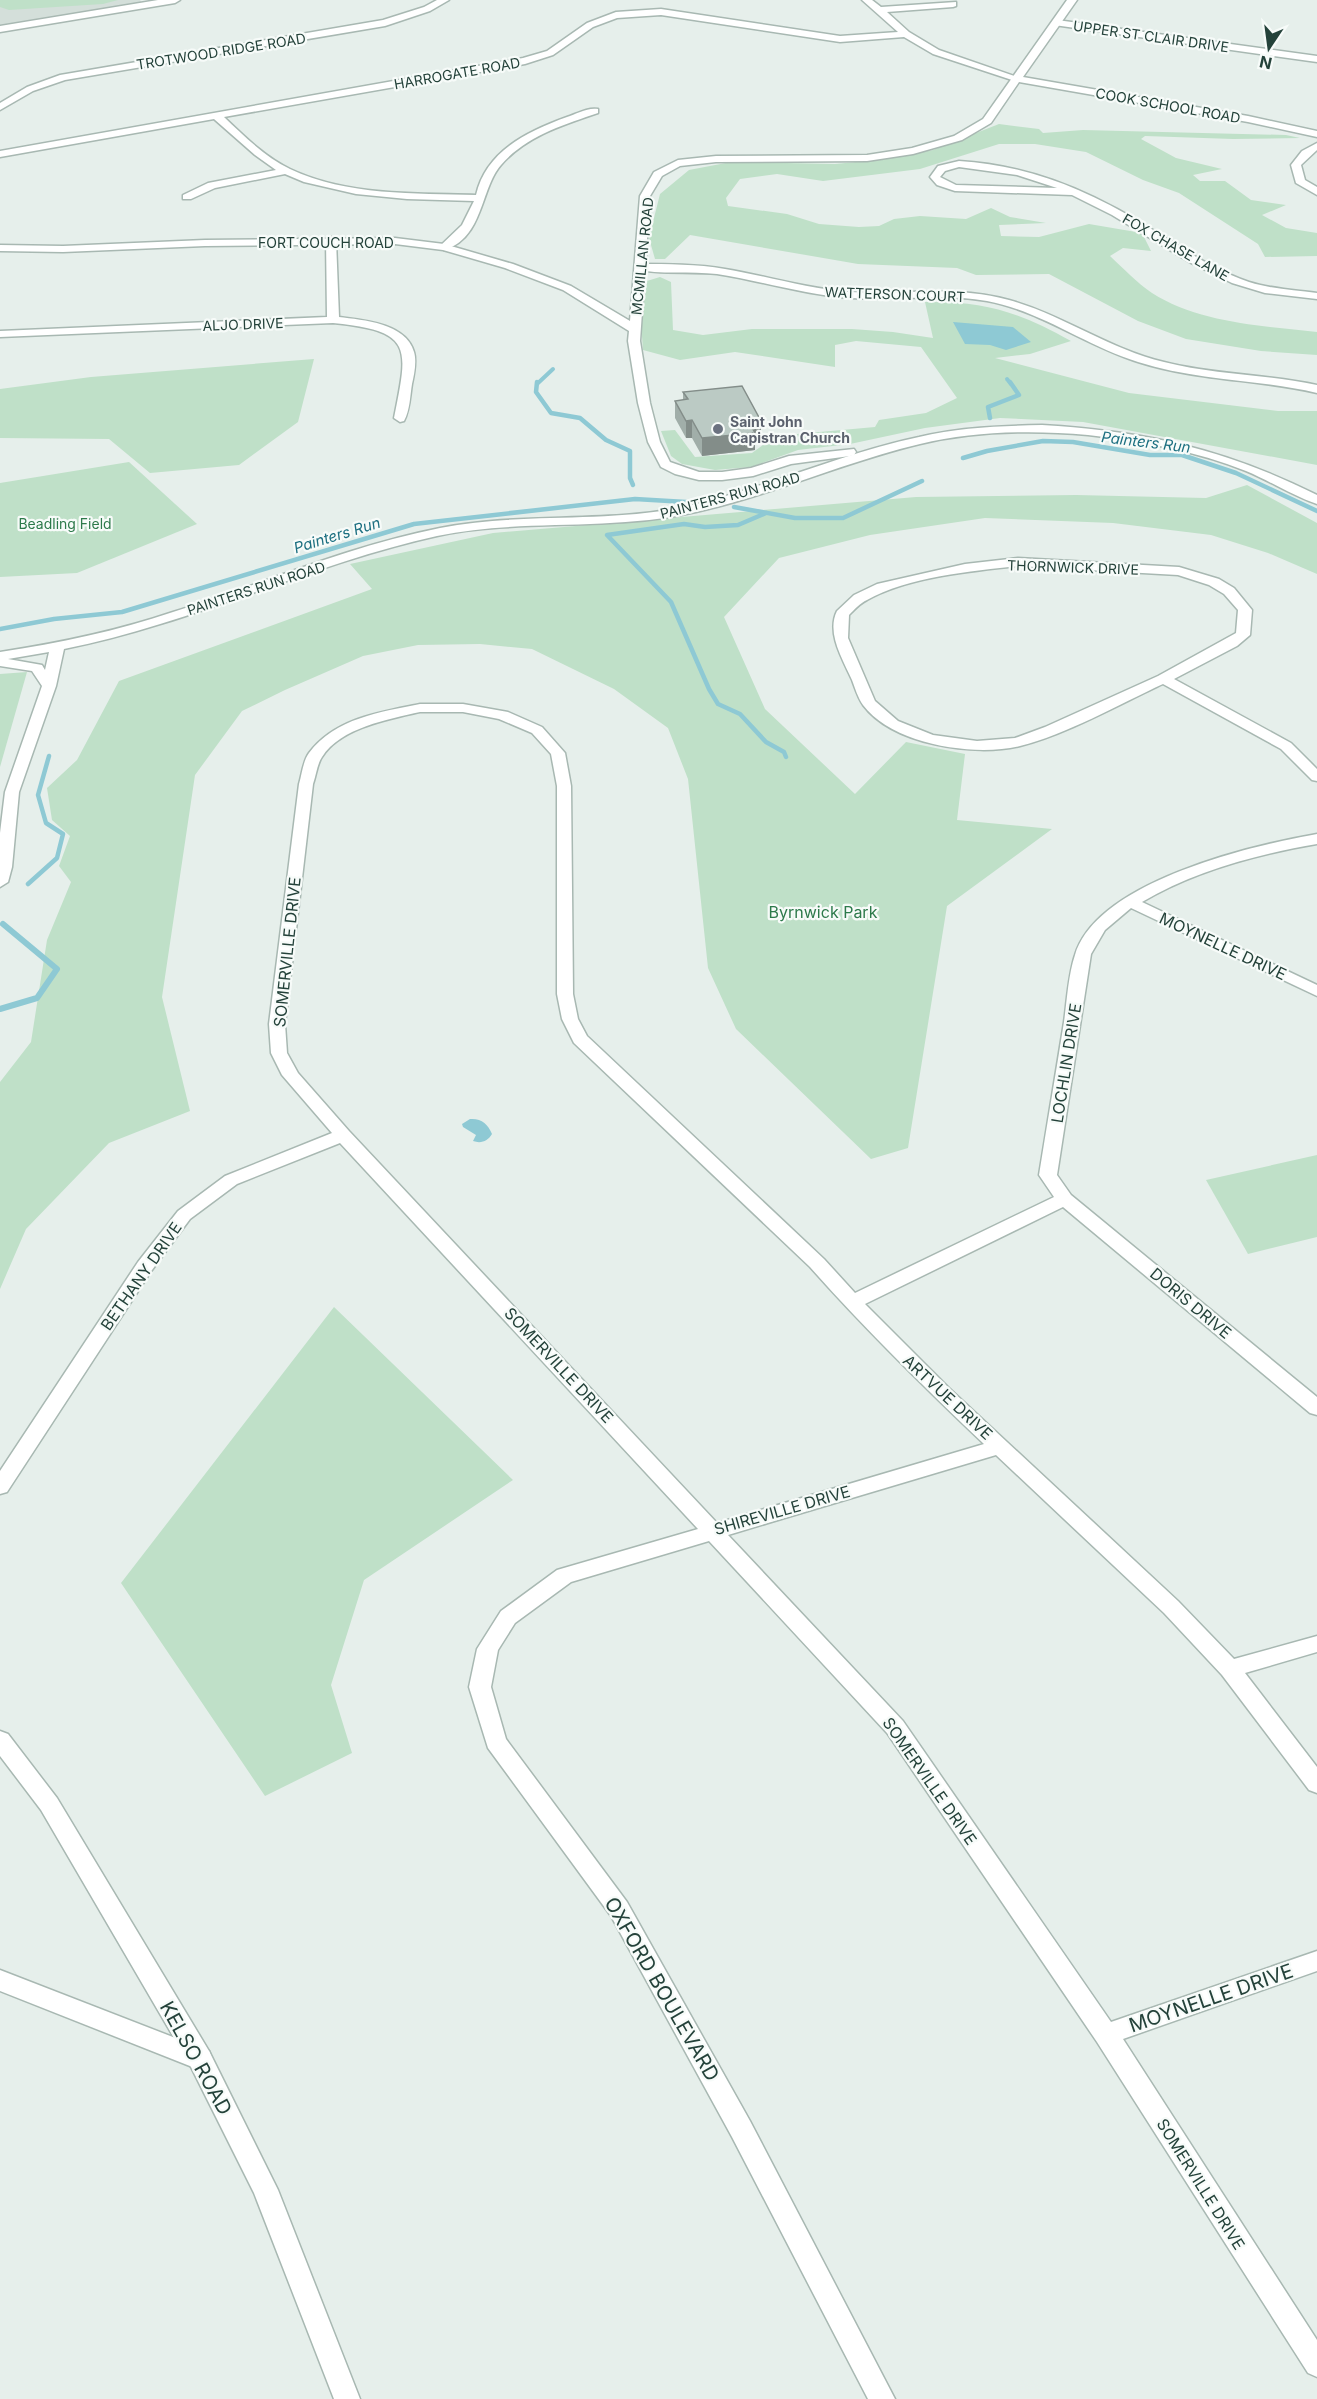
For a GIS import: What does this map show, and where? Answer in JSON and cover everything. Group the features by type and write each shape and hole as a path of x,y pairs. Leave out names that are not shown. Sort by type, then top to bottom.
{"street":[{"path":"0,28 175,0"},
{"name":"TROTWOOD RIDGE ROAD","path":"0,107 30,89 63,77 385,23 426,9 444,0"},
{"name":"COOK SCHOOL ROAD","path":"867,0 906,34 936,52 1018,79 1248,119 1317,134"},
{"name":"MCMILLAN ROAD","path":"875,452 844,452 789,460 753,472 722,476 699,476 679,471 665,464 654,442 644,403 634,329 638,305 645,196 658,174 678,163 716,159 867,158 913,151 958,138 987,121 1072,0"},
{"path":"881,10 952,4"},
{"name":"HARROGATE ROAD","path":"0,154 525,61 550,53 590,25 616,15 661,12 840,39 906,34"},
{"name":"UPPER ST CLAIR DRIVE","path":"1057,23 1317,59"},
{"path":"444,247 467,229 481,198 485,181 499,158 519,141 594,111"},
{"path":"217,116 259,153 286,171 329,185 390,195 481,198"},
{"path":"1317,146 1306,153 1296,165 1299,181 1317,192"},
{"name":"FOX CHASE LANE","path":"1074,192 955,188 941,183 935,177 936,173 944,167 959,164 1019,170 1050,179 1130,219 1237,281 1281,292 1317,296"},
{"path":"187,197 212,185 286,171"},
{"path":"331,240 333,320"},
{"name":"FORT COUCH ROAD","path":"0,248 63,249 331,240 395,241 444,247 509,266 567,288 634,329"},
{"name":"WATTERSON COURT","path":"639,267 683,267 738,274 803,289 852,295 931,293 987,298 1036,312 1126,355 1167,367 1215,376 1299,384 1317,390"},
{"name":"ALJO DRIVE","path":"0,334 333,320 363,323 401,339 409,353 400,418"},
{"name":"PAINTERS RUN ROAD","path":"0,656 57,647 141,627 381,547 442,531 511,524 592,522 664,515 740,495 875,452 963,432 1025,429 1080,432 1184,448 1247,467 1317,500"},
{"name":"THORNWICK DRIVE","path":"1018,562 1179,571 1214,582 1229,591 1245,610 1243,634 1232,644 1163,679 1050,730 1017,742 977,745 930,739 893,724 869,704 841,638 842,614 859,598 882,587 965,568 1018,562"},
{"path":"0,882 4,867 12,792 49,686 57,647"},
{"path":"0,662 37,668 49,686"},
{"path":"1163,679 1286,746 1317,777"},
{"name":"SOMERVILLE DRIVE","path":"570,1019 565,994 564,786 558,753 537,730 503,715 463,708 420,708 378,717 341,731 315,755 306,784 277,1023 279,1053 291,1075 344,1135 895,1726 1106,2034 1317,2364"},
{"name":"LOCHLIN DRIVE","path":"1065,1199 1048,1175 1083,954 1102,923 1128,902 1156,888 1260,851 1317,839"},
{"name":"MOYNELLE DRIVE","path":"1128,902 1317,991"},
{"name":"ARTVUE DRIVE","path":"570,1019 580,1039 617,1077 817,1263 852,1302 942,1393 1171,1607 1230,1669 1317,1784"},
{"name":"BETHANY DRIVE","path":"0,1487 145,1266 184,1215 231,1180 344,1135"},
{"path":"852,1302 1065,1199"},
{"name":"DORIS DRIVE","path":"1065,1199 1317,1408"},
{"name":"SHIREVILLE DRIVE","path":"564,1576 1001,1446"},
{"name":"OXFORD BOULEVARD","path":"564,1576 508,1617 488,1649 480,1687 496,1742 620,1909 741,2129 882,2399"},
{"path":"1230,1669 1317,1644"},
{"name":"KELSO ROAD","path":"0,1740 49,1804 200,2059 265,2190 347,2399"},
{"name":"MOYNELLE DRIVE","path":"1106,2034 1317,1961"},
{"path":"0,1980 200,2059"}],"shaded area":[{"path":"0,0 140,0 142,3 0,25"}],"green space":[{"path":"0,0 118,0 103,4 9,10 0,7"},
{"path":"999,124 1039,129 1043,133 1083,130 1286,135 1300,138 1233,139 1145,136 1141,139 1176,158 1222,169 1193,175 1200,181 1225,181 1251,200 1286,205 1262,215 1286,228 1317,233 1317,256 1265,257 1258,244 1179,193 1143,180 1086,152 1035,144 999,144 920,169 823,181 777,174 740,179 726,198 728,206 787,214 819,224 859,227 879,226 894,219 920,216 966,219 991,208 1010,217 1046,223 999,225 1001,236 1039,237 1089,224 1142,233 1151,251 1123,248 1110,256 1152,293 1190,311 1232,322 1317,332 1317,355 1261,351 1186,339 1138,321 1049,274 976,275 957,268 858,264 690,235 665,259 655,259 649,238 660,194 689,170 731,162 835,164 887,159 933,150"},
{"path":"660,277 671,282 673,330 703,335 752,329 852,329 933,338 925,302 966,304 1001,310 1035,323 1071,341 1030,354 995,358 1129,393 1278,411 1317,411 1317,465 1083,422 1000,418 925,428 850,444 798,450 751,467 715,470 682,464 671,456 661,431 675,430 695,457 752,453 775,436 875,427 879,420 926,413 957,398 921,347 856,341 835,345 835,367 735,352 680,360 643,350 641,323 647,281"},
{"path":"314,359 298,422 239,465 150,473 109,439 0,438 0,389 91,377"},
{"name":"Beadling Field","path":"129,462 197,524 77,573 0,577 0,483"},
{"name":"Byrnwick Park","path":"1247,485 1317,523 1317,574 1268,553 1211,535 1113,523 985,518 870,535 779,558 724,617 765,709 855,794 906,742 965,754 957,820 1052,829 947,906 908,1148 871,1159 736,1029 708,968 688,779 668,728 614,689 532,649 480,644 418,645 363,656 242,711 195,775 162,997 190,1111 109,1143 26,1229 0,1289 0,1082 31,1042 47,940 71,882 59,866 70,836 52,820 47,788 77,760 119,681 372,589 350,564 493,533 916,497 1076,495 1206,498"},
{"path":"27,672 0,767 0,674"},
{"path":"1317,1155 1317,1237 1248,1254 1206,1180"},
{"path":"334,1307 513,1480 364,1580 331,1685 352,1753 265,1796 121,1583"}],"water":[{"path":"953,322 1013,327 1031,342 1006,350 990,345 965,344"},
{"path":"470,1119 481,1121 492,1134 484,1141 473,1141 476,1135 462,1124"}],"building":[{"path":"742,386 761,421 749,422 755,433 702,438 692,420 686,421 675,401 688,399 683,392"}],"waterway":[{"path":"537,384 553,369"},
{"path":"1007,379 1011,384"},
{"path":"537,382 536,392 551,413 580,418 606,440 630,451 630,478 633,485"},
{"path":"990,418 988,407 1019,395 1010,382"},
{"name":"Painters Run","path":"963,458 987,451 1043,441 1073,442 1150,455 1182,455 1236,473 1317,511"},
{"name":"Painters Run","path":"734,507 795,518 843,518 922,481"},
{"name":"Painters Run","path":"0,629 54,619 122,612 414,524 635,499 686,502"},
{"path":"766,513 738,525 705,527 684,524 607,535 671,602 709,689 718,704 740,714 766,742 784,752 786,757"},
{"path":"28,884 57,858 63,834 46,823 38,795 49,756"},
{"path":"0,1009 37,998 57,969 3,924"}],"place":[{"name":"Saint John Capistran Church","path":"718,429"}]}
